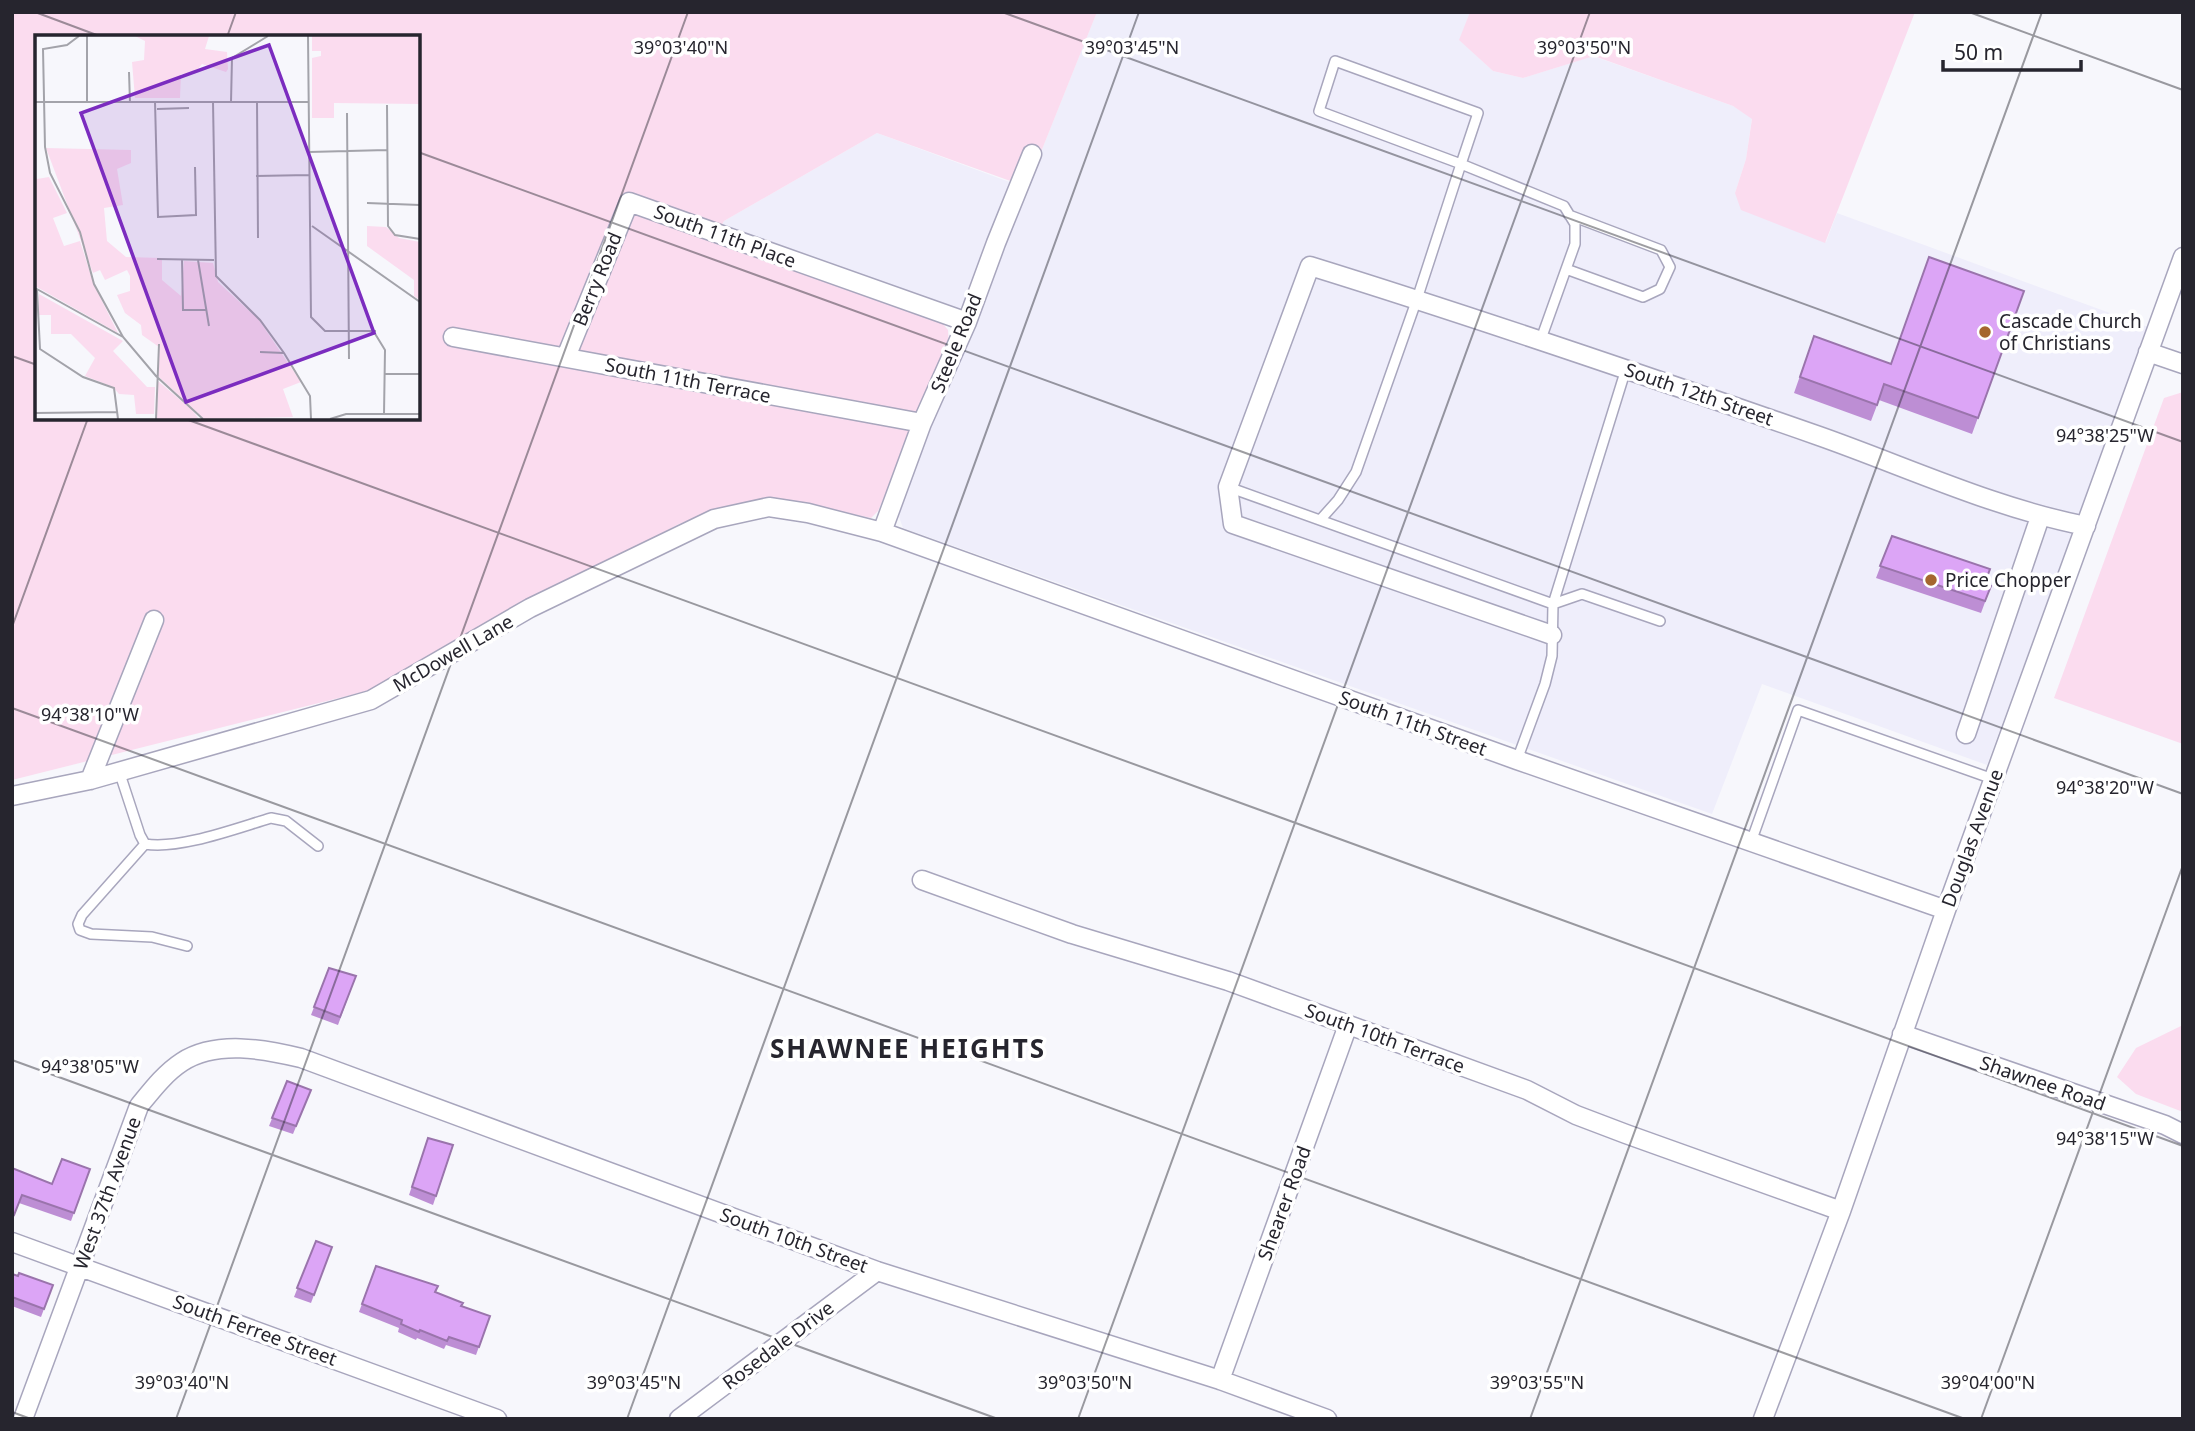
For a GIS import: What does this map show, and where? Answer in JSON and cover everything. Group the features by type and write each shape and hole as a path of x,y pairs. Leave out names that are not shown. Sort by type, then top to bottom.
{"street":[{"name":"Steele Road","path":"883,532 922,424 967,323 1032,154"},
{"name":"South 11th Place","path":"629,201 967,323"},
{"name":"Berry Road","path":"566,357 629,201"},
{"name":"Douglas Avenue","path":"1763,1419 1842,1211 1945,910 2183,257"},
{"name":"South 12th Street","path":"1228,487 1310,265 1541,339 2040,517 2086,526"},
{"name":"South 11th Terrace","path":"453,337 922,424"},
{"path":"2148,352 2183,364"},
{"path":"1228,487 1233,524 1552,635"},
{"name":"McDowell Lane","path":"12,796 90,780 371,700 530,608 714,519 769,508 808,513 883,532"},
{"path":"1966,734 2040,517"},
{"name":"South 11th Street","path":"883,532 1517,760 1945,910"},
{"path":"90,780 154,620"},
{"name":"South 10th Terrace","path":"922,880 1072,934 1228,981 1527,1090 1576,1115 1626,1135 1842,1211"},
{"name":"Shearer Road","path":"1220,1380 1348,1025"},
{"name":"Shawnee Road","path":"1902,1034 2165,1125 2183,1134"},
{"name":"West 37th Avenue","path":"23,1419 139,1106 164,1077 184,1061 231,1047 265,1049"},
{"name":"South 10th Street","path":"265,1049 301,1058 877,1271 1220,1380 1327,1419"},
{"name":"South Ferree Street","path":"12,1242 497,1419"},
{"name":"Rosedale Drive","path":"679,1419 877,1271"}],"lane":[{"path":"1321,519 1338,500 1356,472 1417,299 1461,164 1478,113 1335,61 1319,111 1461,164 1564,206 1575,224 1575,244 1541,339"},
{"path":"1566,269 1643,297 1660,289 1670,267 1661,250 1569,215"},
{"path":"1517,760 1545,684 1552,656 1553,604 1626,369"},
{"path":"1228,487 1553,604 1582,594 1660,621"},
{"path":"1751,842 1798,710 1993,779"},
{"path":"119,771 145,844"},
{"path":"145,844 159,846 181,843 271,818 286,821 318,846"},
{"path":"145,844 82,915 78,924 80,930 91,934 152,937 187,946"}],"shaded area":[{"path":"12,12 1097,12 1027,187 877,133 724,221 715,238 943,324 948,330 949,348 878,511 871,518 782,499 730,505 679,524 367,691 12,780"},
{"path":"1097,12 1470,12 1460,40 1493,71 1523,78 1593,56 1733,106 1752,118 1746,159 1735,193 1826,242 1837,213 2148,327 1987,765 1762,684 1712,814 903,528 899,517 901,506"},
{"path":"1470,12 1915,12 1825,243 1741,210 1735,193 1746,159 1752,119 1733,106 1594,56 1523,78 1493,71 1459,40"},
{"path":"877,133 1012,183 966,301 959,309 950,310 721,227 724,221"},
{"path":"2183,392 2183,744 2054,698 2164,398"},
{"path":"2183,1025 2183,1112 2136,1094 2117,1077 2136,1048"}],"building":[{"path":"1929,257 2024,291 1978,418 1884,384 1877,405 1800,377 1814,336 1891,364"},
{"path":"1892,536 1990,569 1986,580 1991,586 1985,601 1880,566"},
{"path":"329,968 356,976 340,1017 314,1007"},
{"path":"287,1081 311,1090 296,1126 272,1118"},
{"path":"428,1138 453,1145 436,1196 412,1187"},
{"path":"62,1159 90,1169 74,1213 22,1195 14,1215 12,1214 12,1168 52,1184"},
{"path":"316,1241 332,1247 314,1295 297,1288"},
{"path":"376,1266 438,1286 435,1292 463,1303 461,1306 490,1316 479,1347 449,1337 447,1341 420,1330 419,1332 401,1324 402,1320 362,1304"},
{"path":"19,1273 53,1285 44,1309 12,1297 12,1274 18,1276"}],"place":[{"name":"Cascade Church of Christians","path":"1985,332"},
{"name":"Price Chopper","path":"1931,580"}],"district":[{"name":"SHAWNEE HEIGHTS","path":"908,1049"}]}
